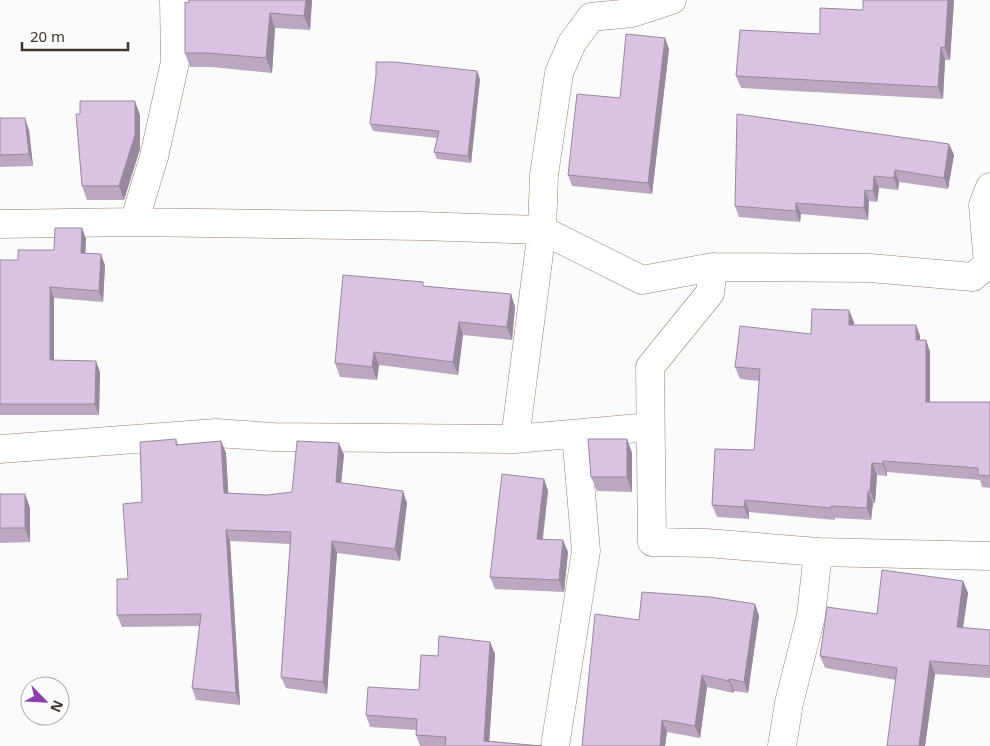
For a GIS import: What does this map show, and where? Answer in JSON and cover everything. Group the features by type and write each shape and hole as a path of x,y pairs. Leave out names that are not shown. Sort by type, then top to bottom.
{"street":[{"path":"134,222 154,157 175,62 174,0"},
{"path":"515,439 542,230 544,175 559,73 572,43 590,17 632,13 672,0"},
{"path":"0,224 134,222 419,226 542,230 642,280 712,267 870,268 973,277 989,264 983,205 990,187"},
{"path":"712,267 710,293 650,367 652,542 818,552 990,556"},
{"path":"0,449 216,433 273,437 515,439 650,427"},
{"path":"555,746 586,550 576,434"},
{"path":"782,746 789,703 811,616 818,552"}],"building":[{"path":"189,0 306,0 304,16 270,13 266,58 185,53 185,2 189,3"},
{"path":"863,0 948,0 945,48 941,47 938,87 736,76 740,30 820,34 820,8 863,10"},
{"path":"626,34 665,38 648,183 568,175 577,94 620,98"},
{"path":"376,62 394,62 477,71 468,156 434,152 439,131 370,124"},
{"path":"80,101 135,101 135,135 119,186 82,186 76,114 80,114"},
{"path":"737,114 949,144 944,178 895,170 894,178 874,176 873,191 865,190 864,208 796,203 796,211 735,206"},
{"path":"0,118 25,118 29,154 0,155"},
{"path":"55,228 82,228 81,253 101,254 99,291 50,287 50,360 96,361 95,404 0,404 0,260 18,260 18,250 54,250"},
{"path":"343,275 423,282 423,286 511,294 507,327 459,322 453,362 374,352 372,367 335,363"},
{"path":"812,309 849,310 849,325 916,325 916,340 926,340 926,402 990,402 990,476 978,475 978,468 883,461 883,464 872,463 867,508 831,506 831,508 745,500 744,507 712,505 715,449 754,450 760,369 735,367 740,326 811,334"},
{"path":"176,439 176,445 221,441 224,493 267,495 292,492 297,441 339,443 336,482 403,491 395,549 332,541 323,682 281,677 291,532 226,530 236,693 192,688 201,614 117,615 117,579 128,579 123,504 142,502 140,442"},
{"path":"588,439 627,439 627,477 591,477"},
{"path":"502,474 544,479 537,539 563,540 559,580 490,577"},
{"path":"0,494 25,494 25,528 0,528"},
{"path":"882,570 963,581 957,627 990,630 990,666 930,661 919,746 887,746 897,668 820,656 827,607 877,614"},
{"path":"642,592 710,597 755,604 744,682 702,675 695,726 662,720 660,746 582,746 595,614 639,620"},
{"path":"439,636 490,642 484,741 542,746 445,746 446,737 416,735 417,719 366,715 368,687 419,690 421,655 438,656"}]}
